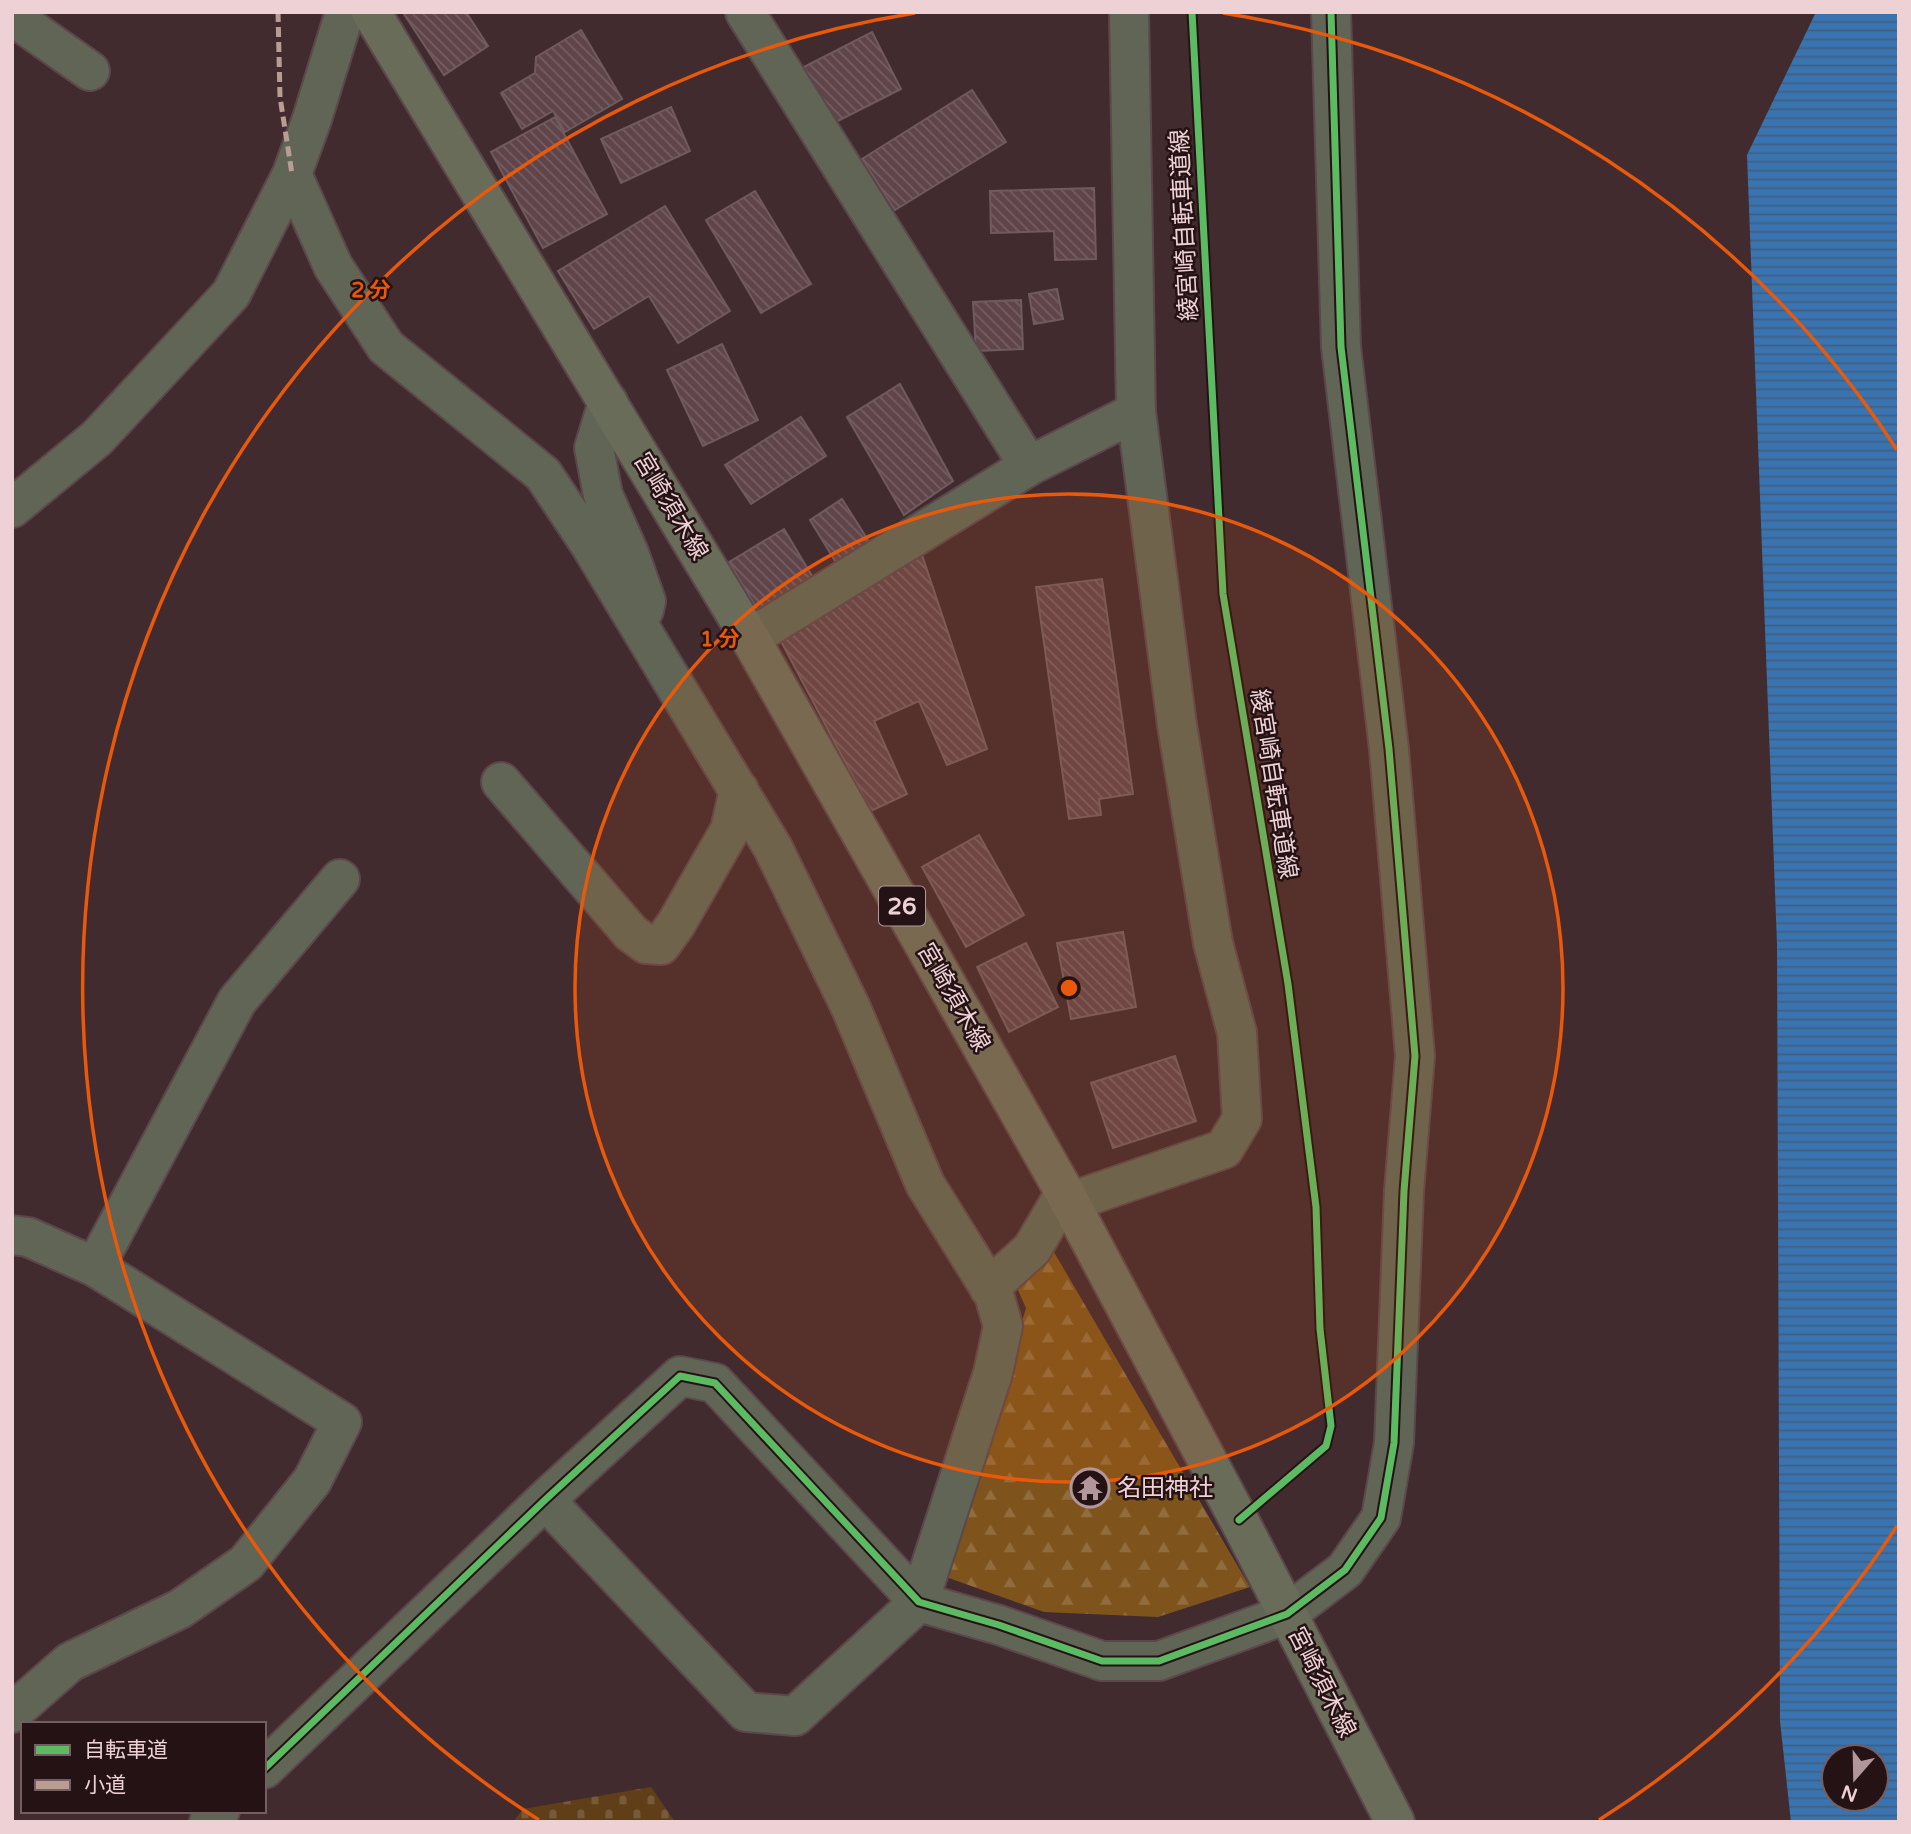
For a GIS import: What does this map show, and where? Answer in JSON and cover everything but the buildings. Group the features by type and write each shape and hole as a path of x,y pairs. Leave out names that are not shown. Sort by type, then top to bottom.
{"main road":[{"name":"宮崎須木線","path":"371,12 750,638 1067,1197 1239,1520 1395,1822"}],"street":[{"path":"12,509 97,438 231,294 292,174 345,12"},
{"path":"745,12 1029,466"},
{"path":"989,1288 1032,1249 1067,1197 1224,1149 1242,1119 1237,1033 1213,943 1182,753 1136,412 1129,12"},
{"path":"266,1767 545,1500 680,1376 715,1383 919,1602 999,1625 1102,1661 1159,1661 1287,1614 1345,1570 1381,1518 1394,1443 1404,1191 1415,1056 1389,749 1341,348 1331,12"},
{"path":"12,16 90,71"},
{"path":"292,174 333,266 386,347 543,474 640,625 773,848 850,1008 925,1184 994,1295 1003,1326 993,1373 919,1602 795,1716 746,1712 545,1500"},
{"path":"608,402 594,448 603,495 629,553 646,601 640,625"},
{"path":"750,638 1029,466 1136,412"},
{"path":"502,782 631,933 646,944 661,944 676,924 730,830 739,790"},
{"path":"94,1267 237,1001 340,878"},
{"path":"12,1235 28,1237 94,1267 342,1422 312,1481 246,1563 180,1609 70,1662 12,1713"}],"green space":[{"path":"1051,1247 1250,1587 1158,1617 1044,1612 946,1577 1026,1308 1014,1281"},
{"path":"651,1787 675,1822 513,1822 523,1809"}],"water":[{"path":"1816,12 1899,12 1899,1822 1791,1822 1780,1721 1777,944 1747,155"}],"marked path":[{"path":"278,12 280,97 292,174"}],"cycle path":[{"name":"綾宮崎自転車道線","path":"1192,12 1223,594 1288,984 1316,1207 1320,1329 1331,1426 1326,1446 1239,1520"},
{"path":"266,1767 545,1500 680,1376 715,1383 919,1602 999,1625 1102,1661 1159,1661 1287,1614 1345,1570 1381,1518 1394,1443 1404,1191 1415,1056 1389,749 1341,347 1331,12"}],"place":[{"name":"名田神社","path":"1090,1488"}]}
